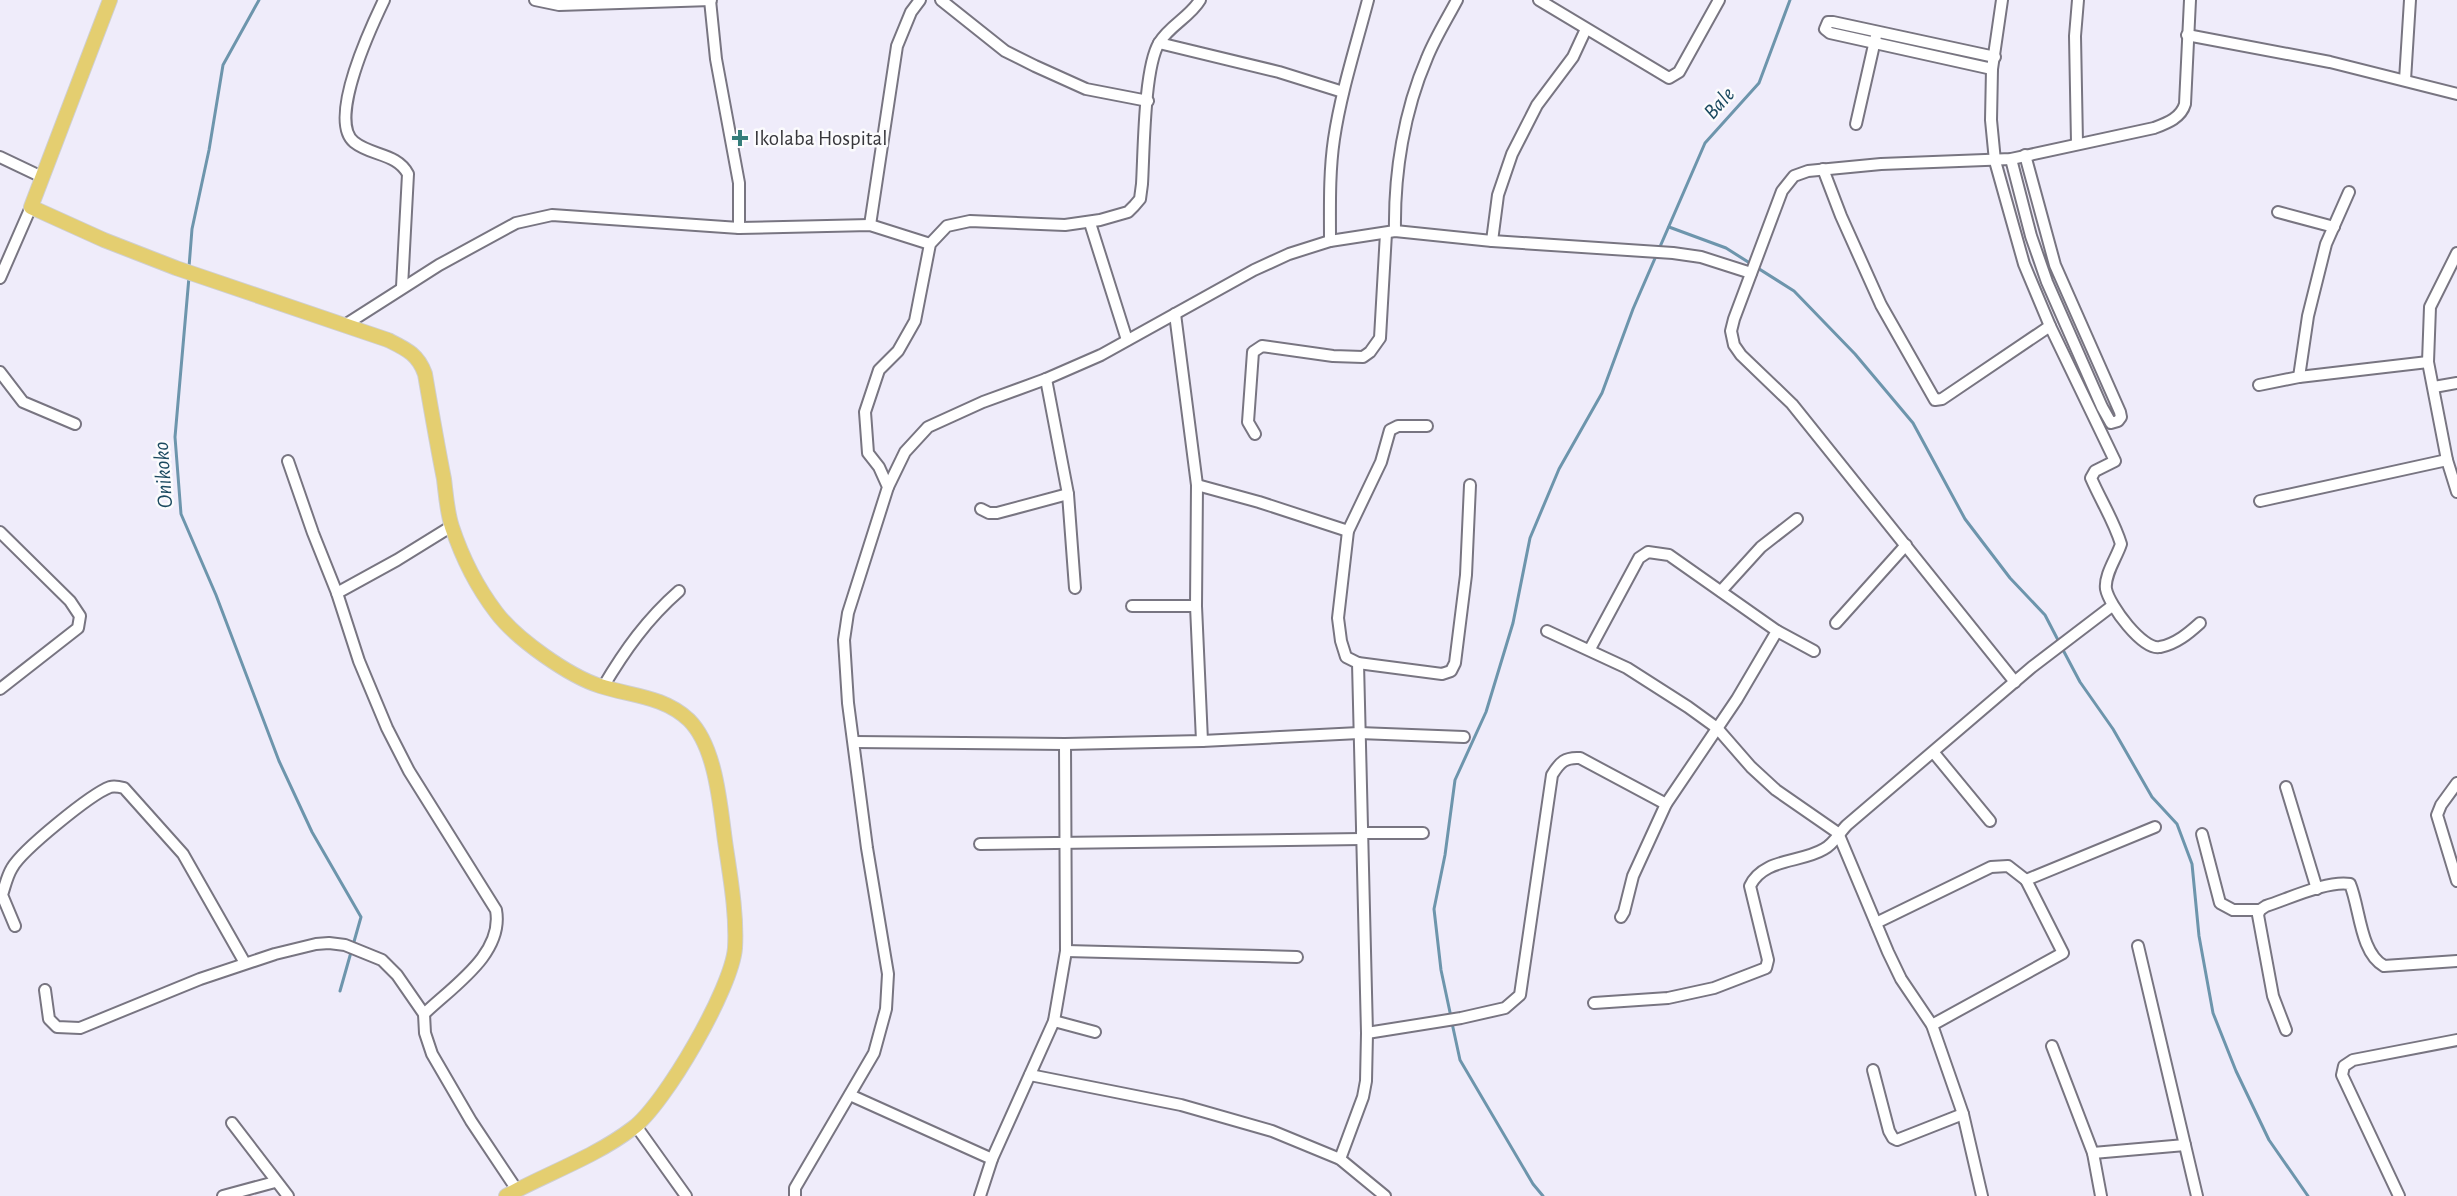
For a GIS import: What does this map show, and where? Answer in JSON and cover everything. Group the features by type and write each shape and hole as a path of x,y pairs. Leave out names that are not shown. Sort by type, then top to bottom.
{"main road":[{"path":"110,0 31,207 176,268 388,340 409,350 420,361 425,374 452,526 476,581 505,622 536,650 603,687 663,702 690,722 699,735 713,770 719,795 735,921 733,957 724,988 692,1048 647,1116 622,1136 511,1193"}],"street":[{"path":"384,0 354,71 347,99 346,128 356,144 394,159 403,166 408,174 402,287"},
{"path":"535,0 559,5 710,0 716,59 739,183 739,228"},
{"path":"870,225 897,46 911,12 920,0"},
{"path":"942,0 1005,51 1035,66 1086,89 1148,101"},
{"path":"888,487 879,467 868,453 865,412 879,370 898,351 915,321 930,244 947,226 970,221 1065,225 1090,223 1128,212 1140,199 1151,62 1159,43 1171,27 1192,12 1200,0"},
{"path":"1330,241 1330,174 1343,92 1368,0"},
{"path":"1255,434 1248,422 1253,352 1257,347 1333,356 1363,357 1380,338 1397,177 1408,120 1427,57 1457,0"},
{"path":"1539,0 1669,78 1679,72 1719,0"},
{"path":"2002,0 1992,69 1991,120 1995,161 2024,264 2050,326 2115,461 2095,471 2091,478 2111,517 2121,544 2106,586 2112,606 2149,646 2159,648 2174,642 2200,623"},
{"path":"2076,143 2075,36 2078,0"},
{"path":"2015,682 1792,404 1741,355 1734,345 1731,331 1782,191 1794,176 1823,169 1881,164 2011,159 2076,143 2154,128 2169,122 2183,112 2185,104 2190,0"},
{"path":"2405,80 2410,0"},
{"path":"1492,241 1498,195 1512,154 1537,105 1566,66 1586,29"},
{"path":"2187,35 2320,59 2457,94"},
{"path":"1875,38 1995,57"},
{"path":"1875,38 1992,69"},
{"path":"1856,124 1875,38"},
{"path":"1159,43 1267,69 1343,92"},
{"path":"2011,159 2031,236 2047,282 2102,406 2111,423 2114,423 2121,417 2120,412 2055,265 2025,155"},
{"path":"0,157 42,177"},
{"path":"1823,169 1841,216 1881,305 1935,400 1942,399 2050,326"},
{"path":"2299,377 2308,316 2326,244 2349,192"},
{"path":"0,278 31,207"},
{"path":"2278,212 2334,227"},
{"path":"345,326 402,287 516,223 552,216 739,228 870,225 930,244"},
{"path":"1090,223 1127,340"},
{"path":"795,1196 795,1188 874,1053 886,1009 888,982 848,703 844,640 848,613 888,487 905,452 928,427 983,402 1046,379 1101,355 1254,270 1289,254 1330,241 1390,232 1673,253 1753,268"},
{"path":"2457,253 2430,307 2427,362 2434,387 2446,460 2457,492"},
{"path":"1175,314 1197,485 1196,606 1202,741"},
{"path":"2259,384 2427,362"},
{"path":"0,372 23,402 75,424"},
{"path":"1046,379 1068,494 1075,588"},
{"path":"2434,387 2457,383"},
{"path":"1427,426 1398,426 1390,430 1381,462 1348,531 1338,618 1346,657 1358,663 1442,674 1451,671 1455,663 1466,575 1470,485"},
{"path":"2260,501 2446,460"},
{"path":"288,461 337,593 359,661 409,771 496,910 496,934 484,957 424,1014"},
{"path":"1197,485 1259,502 1348,531"},
{"path":"981,509 989,513 997,513 1068,494"},
{"path":"1720,591 1761,547 1797,519"},
{"path":"337,593 452,526"},
{"path":"0,532 70,601 80,616 78,628 0,689"},
{"path":"1836,623 1906,545"},
{"path":"1590,649 1639,558 1648,552 1669,555 1777,631 1814,651"},
{"path":"603,687 622,654 645,624 679,591"},
{"path":"1132,606 1196,606"},
{"path":"1594,1003 1668,999 1714,988 1766,968 1768,960 1750,886 1753,880 1769,867 1824,849 1834,841 1838,833 2015,682 2112,606"},
{"path":"1548,631 1627,668 1717,728 1750,767 1776,790 1838,833 1901,979 1932,1025 1963,1114 1982,1196"},
{"path":"1621,917 1633,876 1666,804 1737,699 1777,631"},
{"path":"1340,1159 1364,1097 1367,1033 1358,663"},
{"path":"854,742 1065,744 1202,741 1359,733 1464,737"},
{"path":"980,1196 992,1159 1054,1021 1066,951 1065,744"},
{"path":"1934,753 1990,821"},
{"path":"1367,1033 1461,1018 1505,1008 1520,995 1552,775 1560,762 1570,758 1580,758 1666,804"},
{"path":"2457,783 2441,805 2437,815 2457,881"},
{"path":"15,926 2,895 11,869 17,861 47,832 96,796 111,787 124,788 183,854 244,963"},
{"path":"2286,787 2317,889"},
{"path":"2026,880 2155,827"},
{"path":"980,844 1362,836 1423,832"},
{"path":"2202,834 2220,903 2233,910 2260,910 2317,889 2343,883 2350,884 2368,949 2377,963 2384,966 2457,961"},
{"path":"1876,923 1991,867 2008,866 2026,880 2063,953 1932,1025"},
{"path":"2260,910 2258,915 2273,996 2286,1030"},
{"path":"45,990 49,1019 57,1027 80,1028 244,963 315,944 345,945 382,960 396,975 424,1014 425,1033 432,1054 511,1193"},
{"path":"2138,946 2197,1196"},
{"path":"1066,951 1297,957"},
{"path":"1054,1021 1095,1032"},
{"path":"2399,1196 2342,1074 2344,1066 2353,1060 2457,1040"},
{"path":"2052,1046 2093,1153 2101,1196"},
{"path":"1873,1070 1889,1131 1897,1140 1963,1114"},
{"path":"1030,1075 1198,1109 1272,1131 1340,1159 1385,1196"},
{"path":"850,1095 992,1159"},
{"path":"232,1123 288,1196"},
{"path":"636,1126 686,1196"},
{"path":"2093,1153 2184,1144"},
{"path":"223,1196 275,1182"}],"waterway":[{"name":"Onikoko","path":"189,267 192,229 209,150 223,65 259,0"},
{"name":"Bale","path":"1451,1017 1441,970 1434,909 1445,855 1455,780 1486,712 1513,623 1530,538 1559,469 1602,393 1633,309 1705,143 1759,83 1790,0"},
{"path":"1669,227 1726,248 1794,291 1855,354 1913,423 1965,519 2010,578 2045,615 2059,642"},
{"name":"Onikoko","path":"189,277 175,437 181,514 216,595 279,761 312,832 361,917 340,991"},
{"path":"2062,648 2080,682 2113,729 2152,797 2177,824 2192,864 2199,936 2213,1013 2236,1071 2269,1140 2308,1196"},
{"path":"1452,1023 1460,1060 1533,1184 1543,1196"}],"place":[{"name":"Ikolaba Hospital","path":"740,138"}]}
